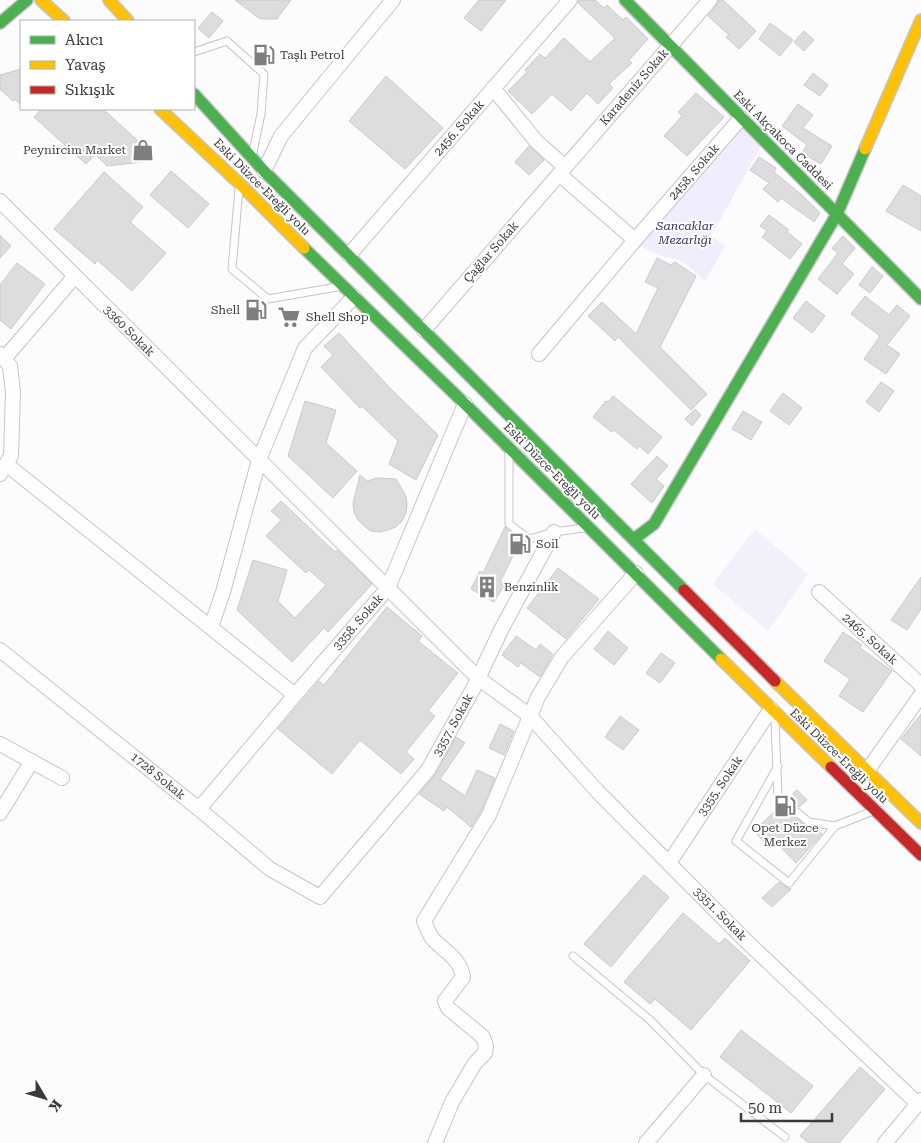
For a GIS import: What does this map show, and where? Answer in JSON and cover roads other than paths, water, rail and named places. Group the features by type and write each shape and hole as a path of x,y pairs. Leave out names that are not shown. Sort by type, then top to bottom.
{"main road":[{"path":"0,23 27,0"},
{"path":"41,0 63,20"},
{"path":"109,0 127,20"},
{"name":"Eski Akçakoca Caddesi","path":"625,0 921,300"},
{"path":"634,539 654,524 837,214 921,20"},
{"name":"Eski Düzce-Ereğli yolu","path":"195,95 264,171 921,823"},
{"name":"Eski Düzce-Ereğli yolu","path":"161,110 240,184 465,404 773,711 921,855"}],"street":[{"path":"264,171 281,136 393,0"},
{"name":"2456. Sokak","path":"349,255 570,0"},
{"name":"Karadeniz Sokak","path":"562,171 710,0"},
{"path":"493,88 562,171 635,240"},
{"name":"2458, Sokak","path":"539,354 741,118"},
{"name":"Çağlar Sokak","path":"424,330 562,171"},
{"name":"3360 Sokak","path":"0,200 388,588"},
{"path":"75,276 2,356 10,366 12,392 11,456 3,469 211,627 295,695"},
{"path":"211,627 223,592 259,460 305,348 354,297"},
{"name":"3358. Sokak","path":"199,808 388,588 465,404"},
{"name":"3357. Sokak","path":"320,897 428,770 554,532"},
{"path":"435,1143 452,1102 475,1064 485,1053 486,1046 483,1036 448,1008 445,1001 464,977 462,969 457,960 432,938 424,921 489,815 538,697 562,657 636,573"},
{"name":"3351. Sokak","path":"388,588 478,678 530,716 598,792 744,939 919,1102"},
{"name":"2465. Sokak","path":"819,592 921,685"},
{"name":"1728 Sokak","path":"0,650 199,808 270,869 320,897"},
{"path":"867,771 921,695"},
{"name":"3355. Sokak","path":"669,864 773,711"},
{"path":"0,744 62,778"},
{"path":"0,814 32,761"},
{"path":"646,1143 704,1075"},
{"path":"885,1143 919,1102"}],"lane":[{"path":"195,52 227,41 264,74 261,114 252,157"},
{"path":"240,184 232,269 268,299 343,286"},
{"path":"509,448 510,524 529,539 554,532 588,527"},
{"path":"773,711 778,766 778,797 809,822 835,826"},
{"path":"778,766 736,841 788,883 835,826 875,810"},
{"path":"573,956 650,1020 704,1075 785,1137"}],"place":[{"name":"Taşlı Petrol","path":"264,55"},
{"name":"Peynircim Market","path":"143,150"},
{"name":"Shell","path":"256,310"},
{"name":"Shell Shop","path":"289,317"},
{"name":"Soil","path":"520,544"},
{"name":"Benzinlik","path":"487,587"},
{"name":"Opet Düzce Merkez","path":"785,806"}],"park label":[{"name":"Sancaklar Mezarlığı","path":"685,233"}]}
